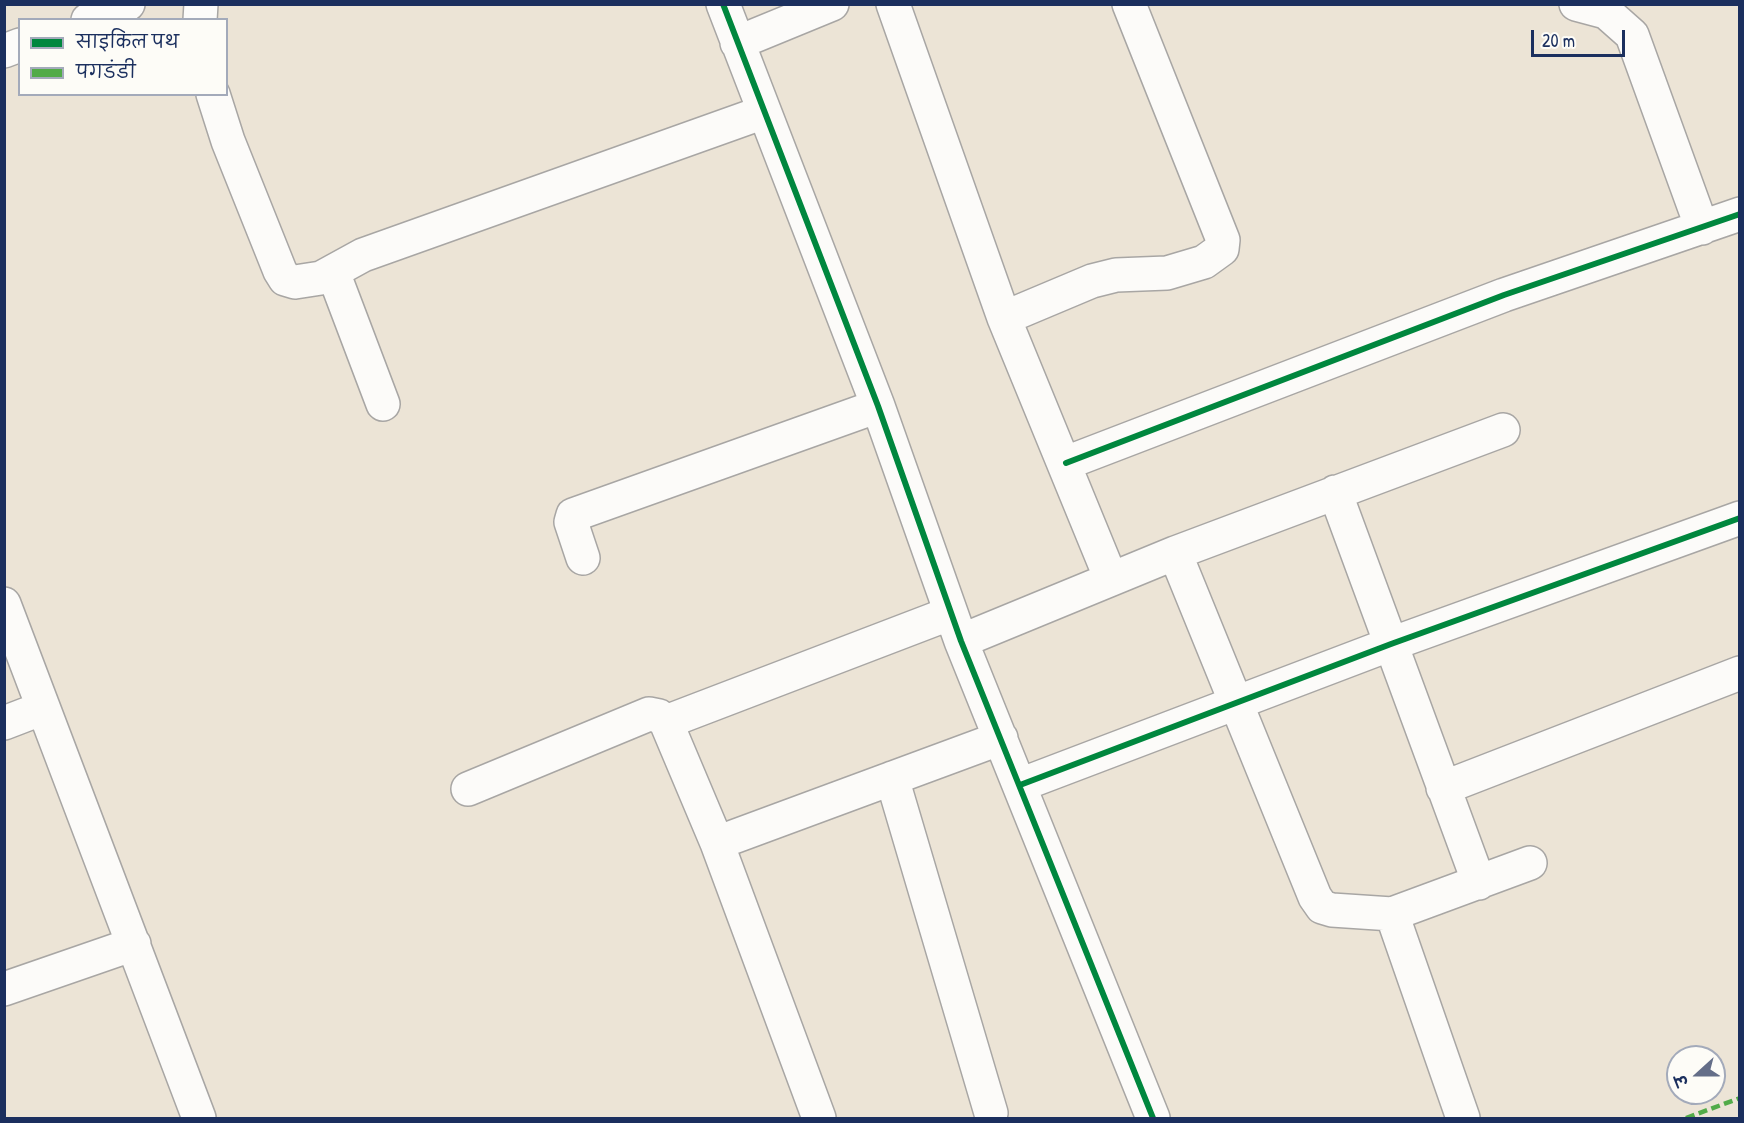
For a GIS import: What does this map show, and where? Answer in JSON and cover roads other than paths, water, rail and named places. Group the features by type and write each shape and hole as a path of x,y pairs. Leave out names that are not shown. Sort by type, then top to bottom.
{"street":[{"path":"93,18 128,4"},
{"path":"723,4 878,406 956,627 1153,1119"},
{"path":"737,44 832,4"},
{"path":"893,4 1004,318 1066,463 1111,579"},
{"path":"1004,318 1092,281 1116,275 1167,273 1204,262 1222,249 1223,240 1130,4"},
{"path":"1576,4 1606,12 1632,35 1702,228"},
{"path":"214,96 228,141 282,276 295,282 321,278 363,255 764,112"},
{"path":"1066,463 1504,295 1740,214"},
{"path":"333,272 383,404"},
{"path":"583,558 571,522 573,515 878,406"},
{"path":"666,722 1111,579 1503,430"},
{"path":"1335,492 1479,883"},
{"path":"1020,785 1391,644 1740,518"},
{"path":"1175,553 1322,907 1332,910 1392,914 1530,862"},
{"path":"4,604 199,1119"},
{"path":"1443,788 1740,673"},
{"path":"4,723 43,708"},
{"path":"468,789 649,714 659,716 666,722 717,843 819,1119"},
{"path":"717,843 1001,738"},
{"path":"892,778 991,1113"},
{"path":"1392,914 1463,1119"},
{"path":"4,989 134,944"}]}
